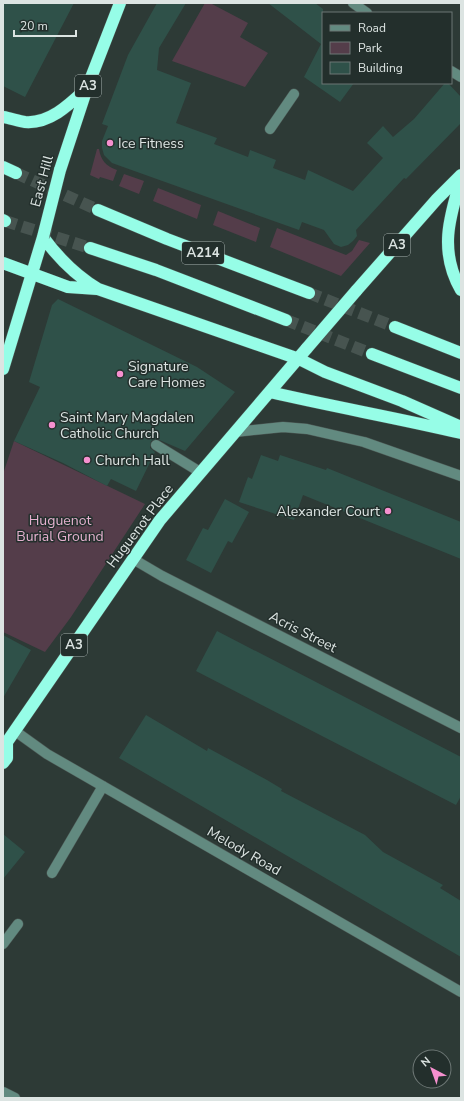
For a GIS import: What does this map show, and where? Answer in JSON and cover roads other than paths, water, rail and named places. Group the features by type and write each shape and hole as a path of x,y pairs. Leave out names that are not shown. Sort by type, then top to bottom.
{"highway":[{"name":"East Hill","path":"3,369 33,273 60,170 87,88 120,3"},
{"path":"3,116 26,122 42,119 64,110 87,88"},
{"path":"3,167 16,173"},
{"name":"Huguenot Place","path":"3,763 7,758 5,743 15,731 160,520 307,348 437,199 461,175"},
{"path":"461,179 450,215 448,234 448,251 452,272 461,290"},
{"name":"A214","path":"98,210 167,240 309,292"},
{"path":"41,242 54,252 75,274 98,289 299,358 325,372 402,401 461,427"},
{"name":"A214","path":"90,248 156,270 286,320"},
{"path":"3,263 68,287 98,289"},
{"path":"395,327 461,353"},
{"path":"372,354 461,388"},
{"path":"270,392 328,406 395,417 461,433"}],"street":[{"path":"353,3 366,12"},
{"path":"452,71 461,77"},
{"path":"270,129 294,94"},
{"path":"235,432 283,428 306,429 364,442 461,476"},
{"path":"156,445 200,472"},
{"name":"Acris Street","path":"133,559 162,576 461,728"},
{"name":"Melody Road","path":"15,731 46,754 461,992"},
{"path":"52,873 103,786"},
{"path":"3,944 18,924"},
{"path":"3,1092 15,1098"}],"tunnel":[{"path":"16,173 98,210"},
{"path":"5,221 90,248"},
{"path":"309,293 395,327"},
{"path":"286,320 372,354"}],"place":[{"name":"Ice Fitness","path":"110,143"},
{"name":"Signature Care Homes","path":"120,374"},
{"name":"Saint Mary Magdalen Catholic Church","path":"52,425"},
{"name":"Church Hall","path":"87,460"},
{"name":"Alexander Court","path":"388,511"}],"park label":[{"name":"Huguenot Burial Ground","path":"60,528"}]}
